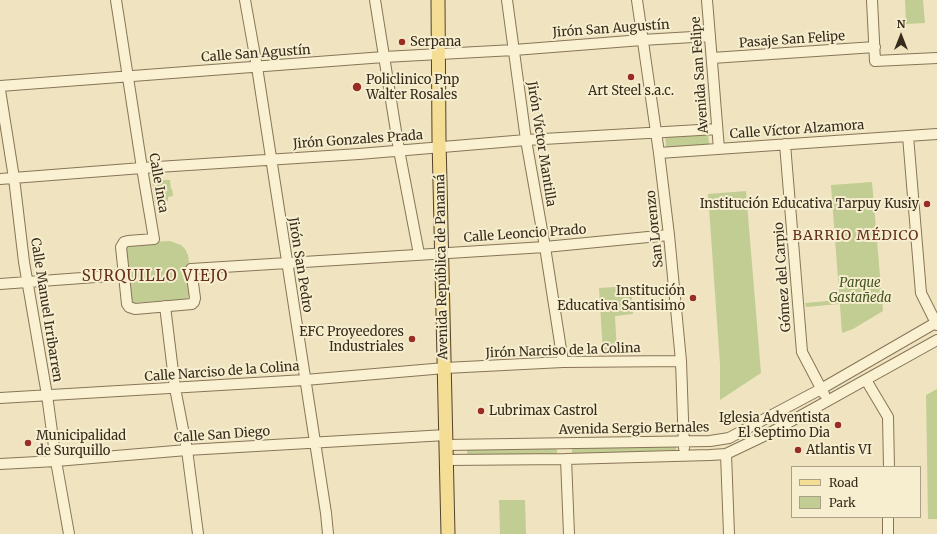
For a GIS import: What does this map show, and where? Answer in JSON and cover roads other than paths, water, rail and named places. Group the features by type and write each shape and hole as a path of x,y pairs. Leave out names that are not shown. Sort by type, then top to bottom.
{"main road":[{"name":"Avenida República de Panamá","path":"438,0 448,534"}],"street":[{"name":"Calle Inca","path":"116,0 154,239 128,241 122,244 120,250 127,304 129,307 135,309 192,304 195,298 191,269"},
{"name":"Jirón San Pedro","path":"245,0 257,67 328,534"},
{"path":"375,0 399,150 419,254"},
{"name":"Jirón Víctor Mantilla","path":"507,0 526,140 563,362"},
{"name":"San Lorenzo","path":"636,0 659,153 669,235 681,361 684,456"},
{"name":"Avenida San Felipe","path":"707,0 719,149"},
{"path":"872,0 875,62 937,58"},
{"name":"Jirón San Augustín","path":"514,50 710,36"},
{"name":"Pasaje San Felipe","path":"712,58 875,47"},
{"name":"Calle San Agustín","path":"0,86 384,57 514,50"},
{"name":"Calle Manuel Irribarren","path":"0,90 28,282 69,534"},
{"name":"Jirón Gonzales Prada","path":"0,179 526,140 717,129"},
{"name":"Calle Víctor Alzamora","path":"659,153 937,134"},
{"path":"908,136 921,294 937,323"},
{"name":"Gómez del Carpio","path":"785,144 802,352 828,401"},
{"name":"Calle Leoncio Prado","path":"191,269 287,264 442,252 545,247 669,235"},
{"path":"0,284 123,275"},
{"path":"165,306 175,388 187,450 198,534"},
{"name":"Avenida Sergio Bernales","path":"446,440 710,441 729,438 821,389 937,323"},
{"path":"446,460 726,454 768,434 937,340"},
{"path":"883,353 891,366"},
{"name":"Jirón Narciso de la Colina","path":"445,368 563,362 681,361"},
{"name":"Calle Narciso de la Colina","path":"0,398 305,380 445,368"},
{"path":"866,380 888,417 889,466"},
{"path":"761,422 768,434"},
{"name":"Calle San Diego","path":"0,464 187,450 315,443 446,440"},
{"path":"726,454 729,534"},
{"path":"566,458 569,534"},
{"path":"888,518 888,534"}],"place":[{"name":"Serpana","path":"402,42"},
{"name":"Art Steel s.a.c.","path":"631,77"},
{"name":"Policlinico Pnp Walter Rosales","path":"357,87"},
{"name":"Institución Educativa Tarpuy Kusiy","path":"927,204"},
{"name":"Institución Educativa Santisimo","path":"693,298"},
{"name":"EFC Proyeedores Industriales","path":"412,339"},
{"name":"Lubrimax Castrol","path":"481,411"},
{"name":"Iglesia Adventista El Septimo Dia","path":"838,425"},
{"name":"Municipalidad de Surquillo","path":"28,443"},
{"name":"Atlantis VI","path":"798,450"}],"district":[{"name":"BARRIO MÉDICO","path":"856,236"},
{"name":"SURQUILLO VIEJO","path":"155,277"}],"park label":[{"name":"Parque Gastañeda","path":"860,290"}]}
